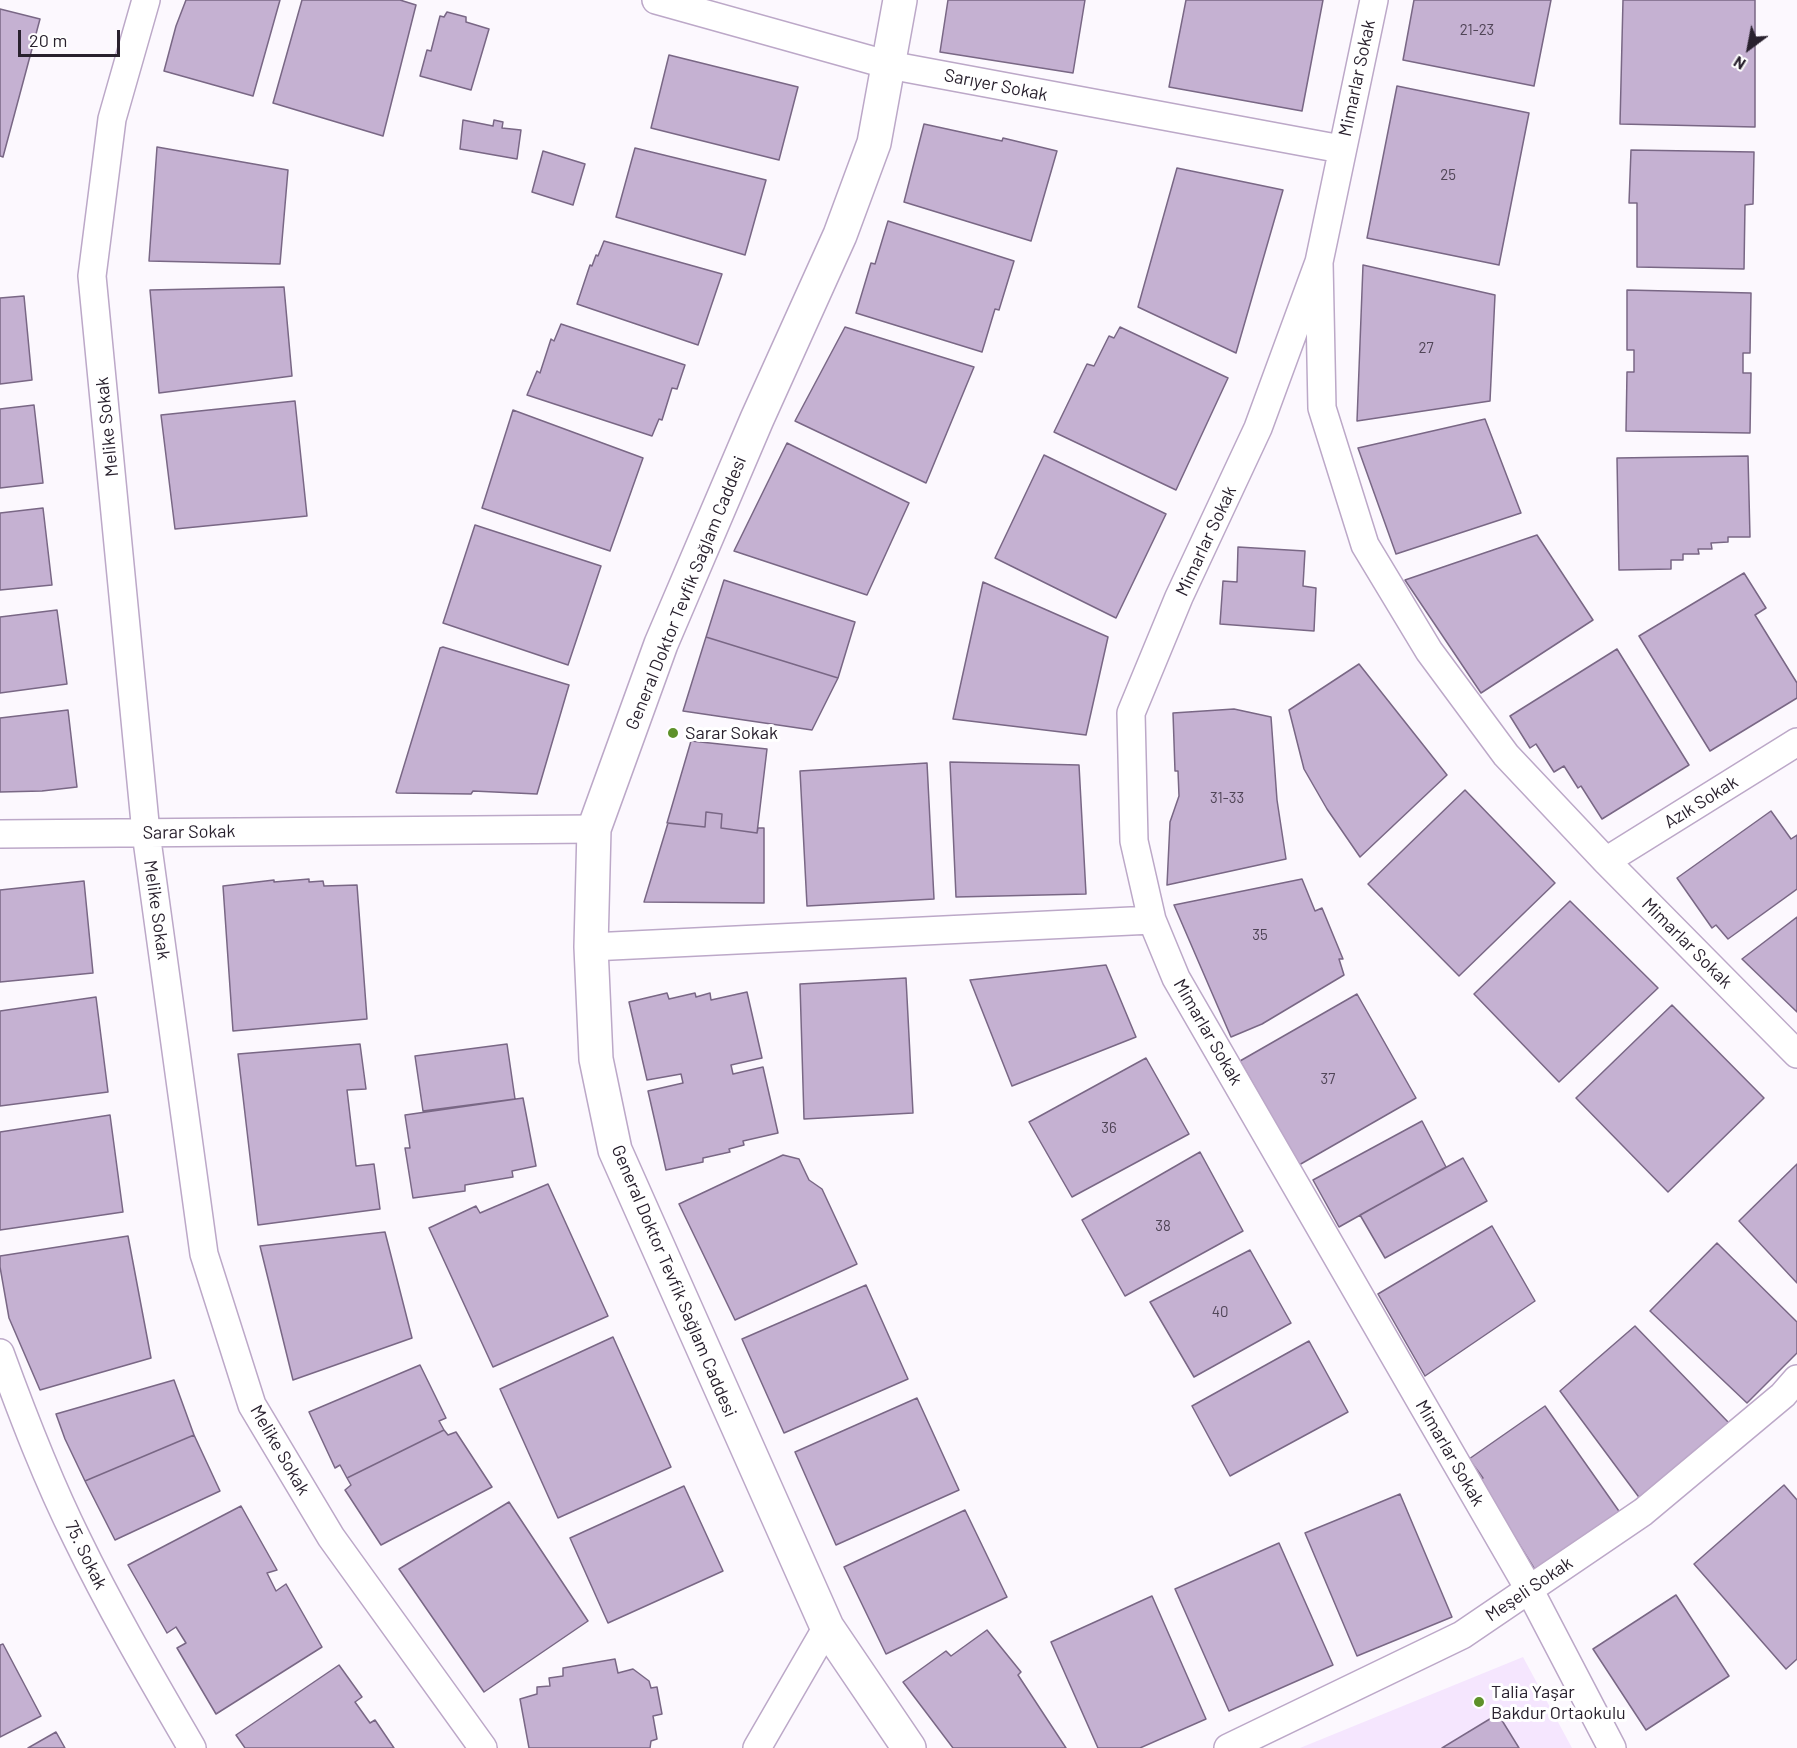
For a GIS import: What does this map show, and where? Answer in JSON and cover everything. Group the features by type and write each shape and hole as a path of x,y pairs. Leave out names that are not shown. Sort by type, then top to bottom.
{"main road":[{"name":"General Doktor Tevfik Sağlam Caddesi","path":"900,0 874,143 840,235 757,419 661,644 594,829 591,946 596,1059 615,1150 827,1627 909,1748"}],"street":[{"name":"Melike Sokak","path":"146,0 112,119 92,276 146,833 204,1254 252,1405 331,1537 483,1748"},
{"name":"Sarıyer Sokak","path":"656,0 889,65 1341,149"},
{"name":"Mimarlar Sokak","path":"1374,0 1319,262 1258,428 1179,597 1131,712 1134,841 1152,920 1176,978 1529,1589 1612,1748"},
{"name":"Mimarlar Sokak","path":"1319,262 1322,408 1365,544 1429,651 1506,755 1606,861 1797,1054"},
{"name":"Azık Sokak","path":"1606,861 1797,742"},
{"name":"Sarar Sokak","path":"0,834 594,829"},
{"path":"591,946 1152,920"},
{"name":"75. Sokak","path":"0,1353 26,1423 76,1539 134,1649 192,1748"},
{"name":"Meşeli Sokak","path":"1228,1748 1462,1635 1643,1512 1783,1395 1797,1379"},
{"path":"757,1748 827,1627"}],"shaded area":[{"name":"Talia Yaşar Bakdur Ortaokulu","path":"1523,1657 1572,1748 1300,1748"}],"building":[{"path":"186,0 280,0 253,96 164,71 176,26"},
{"path":"302,0 400,0 416,5 383,136 273,103"},
{"path":"948,0 1085,0 1073,73 940,52"},
{"path":"1186,0 1323,0 1302,111 1169,87"},
{"path":"1414,0 1551,0 1534,86 1403,60"},
{"path":"1623,0 1755,0 1755,127 1620,124"},
{"path":"0,9 40,19 3,157 0,156"},
{"path":"447,12 466,17 466,22 489,29 471,90 420,76 427,50 431,51 440,16 444,17"},
{"path":"669,55 798,87 779,160 651,128"},
{"path":"1397,86 1529,113 1499,265 1367,238"},
{"path":"463,120 493,126 494,120 503,122 502,128 521,130 517,159 460,149"},
{"path":"924,124 1002,141 1003,138 1057,151 1031,241 904,202"},
{"path":"157,147 288,170 280,264 149,261"},
{"path":"635,148 766,180 745,255 616,217"},
{"path":"1631,150 1754,152 1753,204 1745,205 1744,269 1637,267 1637,203 1629,203"},
{"path":"543,151 585,164 573,205 532,192"},
{"path":"1177,168 1283,190 1236,353 1138,307"},
{"path":"888,221 1014,261 999,310 995,309 982,352 856,313 871,263 875,264"},
{"path":"604,241 722,274 698,345 577,304 590,265 592,266 596,255 598,256"},
{"path":"1363,265 1495,295 1490,401 1357,421"},
{"path":"284,287 292,376 159,393 150,290"},
{"path":"1627,290 1751,293 1750,353 1743,353 1743,373 1751,373 1750,433 1626,431 1627,372 1634,372 1634,350 1627,350"},
{"path":"24,296 32,380 0,384 0,298"},
{"path":"561,324 685,365 677,389 672,388 662,420 659,419 652,436 527,395 537,371 540,373 551,339 554,341"},
{"path":"845,327 974,367 926,483 795,421"},
{"path":"1120,327 1228,378 1176,490 1054,432 1087,364 1094,366 1109,336 1114,338"},
{"path":"295,401 307,516 175,529 161,415"},
{"path":"34,405 43,483 0,488 0,409"},
{"path":"513,410 643,458 610,551 482,508"},
{"path":"1485,419 1521,513 1396,554 1358,448"},
{"path":"787,443 909,503 867,595 734,551"},
{"path":"1044,455 1166,514 1116,618 995,558"},
{"path":"1748,456 1750,537 1728,537 1728,542 1711,543 1712,549 1698,549 1699,554 1683,554 1683,560 1671,560 1671,569 1619,570 1617,458"},
{"path":"43,508 52,585 0,590 0,513"},
{"path":"475,525 601,566 568,665 443,623"},
{"path":"1537,535 1593,620 1481,693 1405,580"},
{"path":"1238,547 1305,551 1303,586 1316,588 1314,631 1220,624 1223,581 1237,582"},
{"path":"1744,573 1766,608 1755,615 1797,683 1797,698 1710,751 1639,636"},
{"path":"724,580 855,622 838,678 706,637"},
{"path":"983,582 1108,637 1086,735 953,719"},
{"path":"57,610 67,684 0,693 0,617"},
{"path":"706,637 838,678 812,730 683,711"},
{"path":"440,648 569,685 537,794 473,791 471,794 396,792"},
{"path":"1617,649 1689,765 1602,819 1581,786 1578,788 1564,766 1554,772 1536,744 1530,748 1510,716"},
{"path":"1359,664 1447,775 1360,857 1327,809 1304,769 1289,710"},
{"path":"1234,709 1271,717 1277,800 1286,859 1167,885 1170,822 1179,796 1178,771 1175,771 1173,713"},
{"path":"68,710 77,787 0,792 0,718"},
{"path":"691,741 767,749 757,833 721,828 722,814 706,812 705,827 667,823"},
{"path":"950,762 1079,765 1086,894 956,897"},
{"path":"927,763 934,899 807,906 800,771"},
{"path":"1465,790 1555,883 1459,976 1368,884"},
{"path":"1771,811 1791,839 1797,835 1797,889 1728,939 1716,925 1712,928 1677,878"},
{"path":"706,812 722,814 721,828 757,833 758,828 764,828 764,903 644,902 668,823 705,827"},
{"path":"309,879 309,882 323,881 324,886 357,885 367,1019 233,1031 223,886 274,880 274,882"},
{"path":"1302,879 1315,911 1322,908 1343,959 1339,959 1344,975 1262,1024 1231,1037 1174,905"},
{"path":"84,881 93,973 0,982 0,890"},
{"path":"1570,901 1658,988 1559,1082 1474,994"},
{"path":"1797,917 1797,1012 1742,959"},
{"path":"1106,965 1136,1037 1012,1086 970,980"},
{"path":"906,978 913,1113 804,1119 800,984"},
{"path":"747,992 762,1058 731,1065 733,1074 763,1067 778,1133 743,1141 744,1145 729,1149 730,1152 703,1158 703,1162 666,1170 648,1091 683,1083 681,1074 647,1080 629,1002 667,993 669,999 695,993 696,997 710,993 711,1000"},
{"path":"1357,994 1416,1098 1299,1165 1240,1061"},
{"path":"96,997 108,1092 0,1106 0,1011"},
{"path":"1672,1005 1764,1098 1668,1192 1576,1098"},
{"path":"360,1044 366,1089 347,1090 356,1166 374,1164 380,1209 258,1225 238,1054"},
{"path":"507,1044 515,1099 423,1111 415,1056"},
{"path":"1146,1058 1189,1134 1072,1197 1029,1122"},
{"path":"523,1098 536,1166 512,1171 513,1177 465,1185 465,1191 413,1198 405,1148 410,1148 405,1115"},
{"path":"110,1115 123,1212 0,1230 0,1132"},
{"path":"1422,1121 1446,1167 1339,1227 1313,1180"},
{"path":"1200,1152 1243,1231 1125,1296 1082,1220"},
{"path":"783,1155 799,1159 809,1180 822,1189 857,1264 735,1320 679,1204"},
{"path":"1463,1158 1487,1201 1385,1258 1360,1215"},
{"path":"1797,1164 1797,1283 1739,1221"},
{"path":"548,1184 608,1316 493,1367 429,1228 476,1206 480,1213"},
{"path":"1492,1226 1535,1301 1425,1376 1378,1294"},
{"path":"385,1232 412,1338 293,1380 260,1246"},
{"path":"128,1236 151,1358 40,1390 9,1318 0,1256"},
{"path":"1717,1243 1797,1322 1797,1353 1747,1403 1650,1311"},
{"path":"1250,1250 1291,1323 1194,1377 1150,1302"},
{"path":"866,1285 908,1379 784,1433 742,1339"},
{"path":"1635,1326 1730,1424 1641,1500 1560,1391"},
{"path":"613,1337 671,1467 558,1518 500,1389"},
{"path":"1309,1341 1348,1412 1230,1476 1192,1406"},
{"path":"420,1365 446,1418 439,1421 444,1430 347,1478 340,1465 335,1468 309,1412"},
{"path":"174,1380 194,1435 85,1481 56,1414"},
{"path":"917,1398 959,1490 836,1545 795,1452"},
{"path":"1545,1406 1621,1514 1537,1573 1479,1480 1483,1478 1469,1459"},
{"path":"444,1430 448,1435 456,1432 492,1487 381,1545 345,1490 351,1485 347,1478"},
{"path":"194,1435 220,1491 115,1540 85,1481"},
{"path":"1784,1485 1797,1500 1797,1659 1786,1669 1694,1564"},
{"path":"684,1486 723,1571 608,1623 570,1538"},
{"path":"1400,1494 1452,1617 1357,1656 1305,1533"},
{"path":"509,1502 588,1621 484,1692 399,1569"},
{"path":"241,1506 277,1570 267,1573 276,1591 286,1584 322,1647 216,1714 177,1648 186,1643 176,1627 167,1633 128,1565"},
{"path":"965,1510 1007,1597 886,1654 844,1567"},
{"path":"1279,1543 1333,1665 1229,1711 1175,1589"},
{"path":"1676,1595 1729,1676 1646,1730 1593,1649"},
{"path":"1152,1596 1206,1719 1140,1748 1098,1748 1051,1642"},
{"path":"987,1630 1021,1672 1018,1675 1066,1748 953,1748 903,1682 946,1651 951,1656"},
{"path":"3,1644 41,1716 0,1737 0,1645"},
{"path":"615,1659 618,1673 633,1669 649,1681 651,1688 657,1687 662,1714 653,1716 657,1739 651,1741 650,1748 529,1748 520,1699 537,1694 537,1687 550,1686 549,1678 563,1676 563,1668"},
{"path":"339,1665 362,1697 355,1702 370,1723 375,1720 394,1748 245,1748 236,1735"},
{"path":"1498,1714 1519,1748 1442,1748"},
{"path":"56,1732 65,1748 28,1748"}],"place":[{"name":"Sarar Sokak","path":"673,733"},
{"name":"Talia Yaşar Bakdur Ortaokulu","path":"1479,1702"}]}
